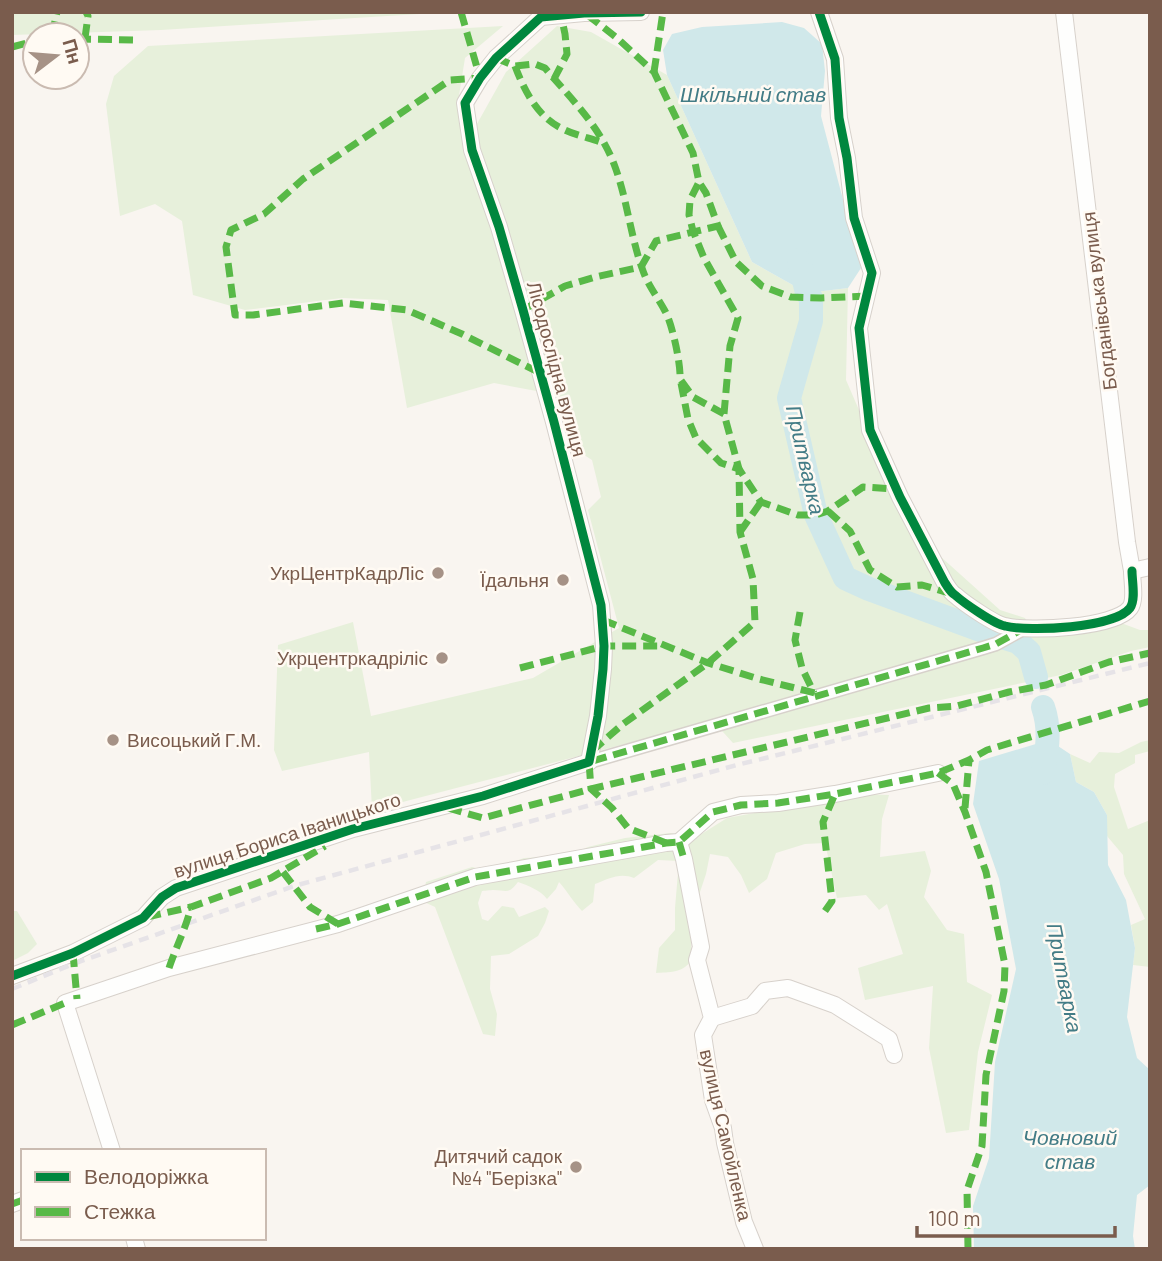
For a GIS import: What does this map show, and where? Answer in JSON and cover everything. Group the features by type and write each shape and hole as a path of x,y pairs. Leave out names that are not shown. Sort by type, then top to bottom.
{"street":[{"name":"Лісодослідна вулиця","path":"589,762 603,669 601,605 523,310 499,227 472,150 465,103 496,58 541,17 641,12"},
{"path":"819,12 835,59 839,118 854,218 872,273 859,328 870,429 900,498 952,594 1002,626 1019,631"},
{"name":"Богданівська вулиця","path":"1019,631 1104,622 1129,611 1133,604 1132,571 1064,12"},
{"path":"1132,571 1150,567"},
{"path":"589,762 996,644 1019,631"},
{"name":"вулиця Бориса Іваницького","path":"12,976 72,953 143,918 162,897 176,888 353,829 482,796 589,762"},
{"path":"111,1149 65,1003 169,968 338,924 475,877 679,842 713,812 741,805 778,803 835,794 938,773"},
{"name":"вулиця Самойленка","path":"679,842 701,947 697,960 712,1018 703,1035 713,1100 723,1128 744,1222 754,1249"},
{"path":"712,1018 752,1006 765,991 788,988 835,1005 889,1038 894,1055"}],"green space":[{"path":"12,12 452,12 91,32 91,21 21,21 21,35 12,35"},
{"path":"503,26 465,58 457,108 468,140 506,72 557,26 591,32 667,75 752,262 807,293 848,288 846,380 920,551 931,548 1000,610 1025,618 1034,635 1121,623 1140,630 1150,630 1150,647 1061,675 733,743 713,721 372,810 369,752 282,771 274,750 278,645 353,622 371,716 533,678 619,628 588,510 601,497 592,460 570,446 558,395 494,383 407,408 388,300 342,298 245,310 193,295 182,221 155,204 120,216 106,104 114,76 148,46"},
{"path":"1150,740 1150,751 1135,755 1135,763 1115,774 1114,787 1128,829 1150,820 1150,967 1133,965 1135,948 1131,925 1145,919 1124,874 1123,855 1107,836 1107,815 1094,792 1076,782 1070,754 1090,763 1099,752 1119,753"},
{"path":"859,794 889,795 882,819 880,857 925,851 931,871 924,897 947,930 964,934 967,982 992,995 978,1052 969,1130 946,1133 929,1048 933,986 865,1000 858,968 903,954 887,904 879,910 866,895 837,898 825,843 805,844 776,853 767,879 749,893 741,875 728,857 710,854 694,910 690,962 679,970 670,972 656,973 659,948 675,930 679,861 658,860 634,878 619,876 595,884 593,902 582,911 559,882 547,899 538,891 518,882 507,891 482,891 478,903 482,919 488,921 502,906 514,908 519,917 545,907 549,911 538,936 509,954 491,956 490,989 497,1014 495,1036 483,1034 435,907 422,901 426,882 472,867 488,871 524,858 567,856 588,847 625,838 671,833 692,840 727,818"},
{"path":"12,911 17,911 37,944 28,953 12,961"}],"water":[{"name":"Шкільний став","path":"782,22 804,28 822,44 825,71 821,116 861,268 848,288 807,293 752,262 667,75 663,50 672,34 702,27"},
{"name":"Човновий став","path":"1049,740 1070,754 1076,782 1094,792 1107,815 1108,865 1126,900 1135,948 1127,1017 1137,1058 1150,1070 1150,1185 1137,1195 1133,1236 1135,1249 974,1249 973,1206 989,1158 995,1062 1016,969 999,879 973,804 979,761"}],"waterway":[{"name":"Притварка","path":"799,260 807,293 811,298 811,321 789,398 816,515 845,578 1018,642 1029,652 1036,677"},
{"name":"Притварка","path":"1043,707 1048,732 1043,773"}],"railway":[{"path":"12,989 73,964 294,886 737,765 1150,663"}],"marked path":[{"path":"55,21 57,12"},
{"path":"86,12 87,21"},
{"path":"461,12 480,78 450,80 303,179 264,214 231,230 226,247 235,315 343,303 407,310 540,373"},
{"path":"654,72 663,12"},
{"path":"523,310 565,286 641,267 656,241 718,226 699,182 693,153 654,72 585,13"},
{"path":"554,79 567,54 561,15"},
{"path":"91,39 135,40"},
{"path":"12,47 21,45"},
{"path":"496,58 515,66 535,64 545,68 601,137 614,164 644,274 670,325 678,354 680,379 693,397 724,414"},
{"path":"515,66 527,93 545,117 566,130 603,143"},
{"path":"592,751 623,724 708,663 755,622 753,579 740,532 739,469 724,414 730,346 738,318 704,258 693,231 689,215 690,200 699,182"},
{"path":"718,226 736,262 762,286 791,297 867,296"},
{"path":"681,383 688,419 696,438 721,463 739,469 761,502 798,515 816,515 828,511 863,487 896,489"},
{"path":"740,532 761,502"},
{"path":"828,511 850,531 870,570 897,587 922,585 952,594"},
{"path":"800,612 795,640 802,668 814,693"},
{"path":"603,620 708,663 819,694"},
{"path":"666,843 628,828 612,808 591,789 589,762 983,648 1021,630"},
{"path":"520,668 604,646 661,646"},
{"path":"448,808 483,818 591,789 929,708 957,706 1046,685 1109,662 1150,653"},
{"path":"316,929 475,877 679,842 713,812 741,805 778,803 835,794 938,773 987,750 1150,701"},
{"path":"965,808 969,760"},
{"path":"938,773 953,784 986,872 1005,965 1004,991 986,1075 982,1146 967,1190 968,1249"},
{"path":"825,911 832,901 823,822 835,794"},
{"path":"679,842 684,859"},
{"path":"169,968 191,907 271,878 325,846"},
{"path":"283,872 310,907 338,924"},
{"path":"147,917 191,907"},
{"path":"73,953 77,999"},
{"path":"12,1025 65,1003"},
{"path":"12,1204 21,1201"}],"cycle path":[{"path":"12,976 73,953 143,918 162,897 176,888 353,829 483,796 589,762 603,669 601,605 523,310 499,227 472,150 465,103 496,58 541,17 641,12"},
{"path":"819,12 835,59 839,118 854,218 872,273 859,328 870,430 900,497 945,583 965,603 1005,626 1033,629 1071,627 1108,620 1130,608 1133,595 1132,571"}],"place":[{"name":"УкрЦентрКадрЛіс","path":"438,573"},
{"name":"Їдальня","path":"563,580"},
{"name":"Укрцентркадріліс","path":"442,658"},
{"name":"Висоцький Г.М.","path":"113,740"},
{"name":"Дитячий садок №4 \"Берізка\"","path":"576,1167"}]}
